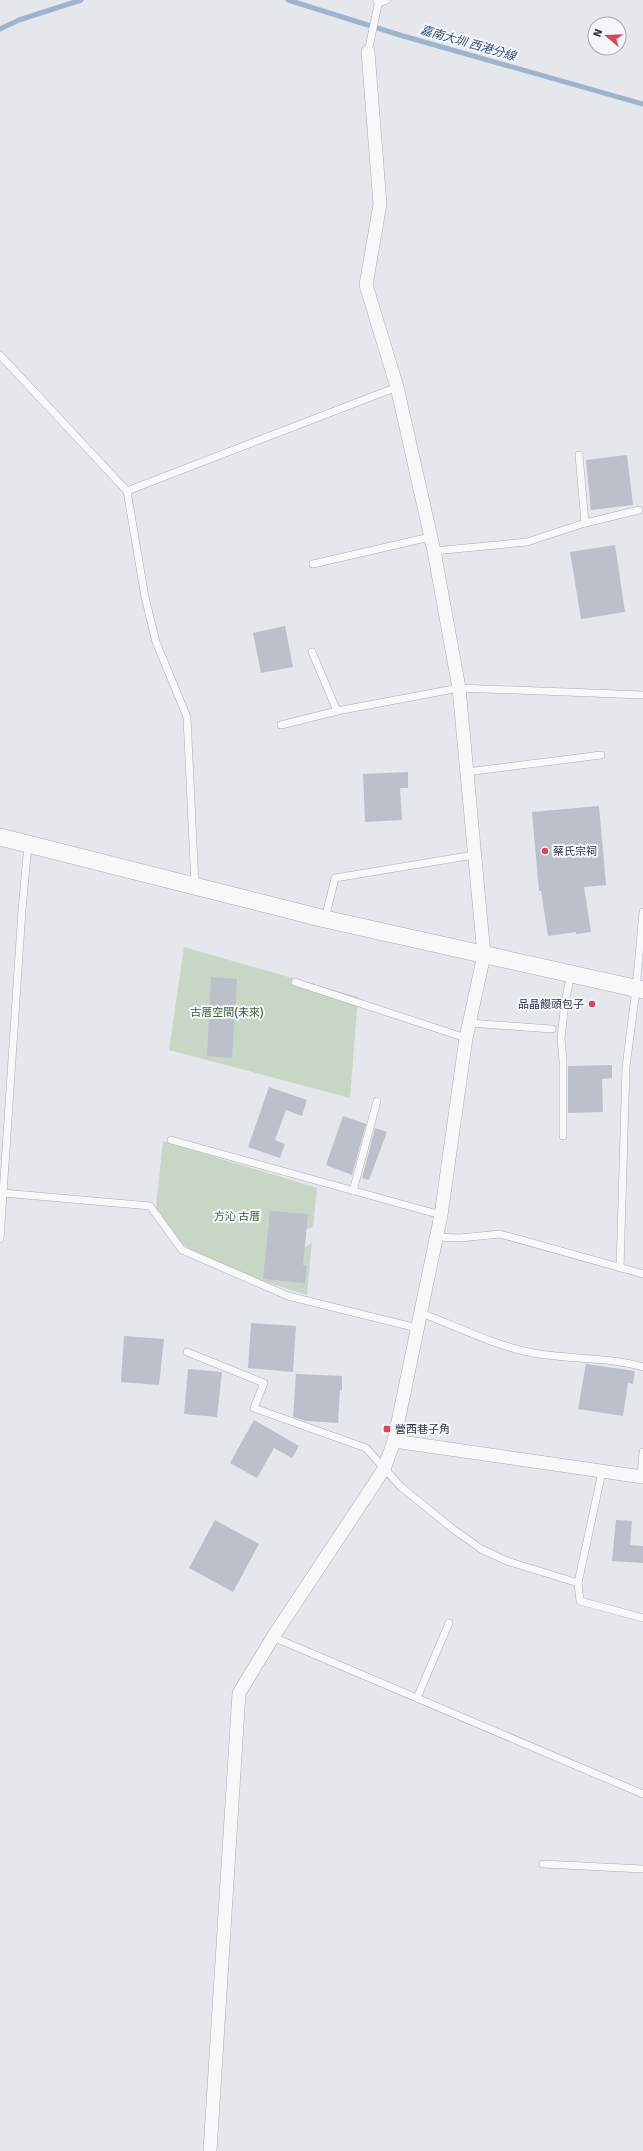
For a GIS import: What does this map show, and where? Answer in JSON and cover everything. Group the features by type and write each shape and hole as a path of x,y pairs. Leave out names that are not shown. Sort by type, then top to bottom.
{"street":[{"path":"210,2151 239,1693 273,1637 384,1468 394,1441 441,1215 466,1038 484,955 459,688 434,551 396,388 366,285 380,204 368,52"},
{"path":"0,837 325,919 640,990"},
{"path":"394,1441 642,1477"}],"lane":[{"path":"368,52 378,1 387,0"},
{"path":"0,355 127,491 145,597 156,642 187,717 195,887"},
{"path":"127,491 396,388"},
{"path":"579,455 585,523"},
{"path":"434,551 527,542 585,523 639,510"},
{"path":"313,564 430,537"},
{"path":"312,652 336,711"},
{"path":"281,725 336,711 459,688 643,695"},
{"path":"467,772 601,755"},
{"path":"0,1239 22,910 28,844"},
{"path":"325,919 335,878 474,855"},
{"path":"620,1268 626,1067 640,990 643,912"},
{"path":"563,1136 564,1061 561,1038 565,1002 571,974"},
{"path":"295,982 466,1038"},
{"path":"469,1022 552,1029"},
{"path":"353,1190 377,1101"},
{"path":"171,1140 441,1215"},
{"path":"3,1193 150,1206 182,1250 288,1296 417,1328"},
{"path":"436,1237 460,1238 500,1234 643,1274"},
{"path":"421,1313 493,1342 528,1352 559,1357 628,1363 643,1367"},
{"path":"186,1352 264,1383 254,1408 366,1448 401,1487 453,1529 481,1548 507,1560 578,1583"},
{"path":"642,1477 643,1452"},
{"path":"602,1472 578,1583 580,1601 643,1618"},
{"path":"417,1698 449,1622"},
{"path":"273,1637 643,1794"},
{"path":"543,1864 643,1869"}],"green space":[{"name":"古厝空間(未來)","path":"184,947 358,997 350,1098 169,1050"},
{"name":"方沁 古厝","path":"163,1141 317,1188 313,1227 307,1229 288,1227 286,1246 305,1248 312,1242 307,1295 227,1268 196,1253 179,1240 156,1207"}],"building":[{"path":"627,455 633,505 591,510 586,460"},
{"path":"615,545 625,612 581,619 570,552"},
{"path":"285,626 293,667 261,673 253,633"},
{"path":"408,772 408,788 400,788 402,820 365,822 363,774"},
{"path":"599,806 606,885 584,887 591,932 576,934 576,932 548,936 541,891 539,891 532,812"},
{"path":"211,977 237,979 232,1058 207,1056"},
{"path":"612,1065 612,1078 602,1079 603,1112 568,1113 568,1066"},
{"path":"269,1087 307,1100 302,1116 286,1110 275,1140 285,1144 280,1158 248,1147"},
{"path":"343,1116 366,1124 352,1175 326,1165"},
{"path":"375,1128 387,1132 369,1180 362,1178"},
{"path":"270,1211 308,1214 303,1265 307,1266 305,1283 263,1279"},
{"path":"251,1323 296,1326 293,1372 248,1368"},
{"path":"124,1336 164,1339 159,1385 121,1382"},
{"path":"586,1364 635,1371 633,1384 628,1383 623,1416 578,1409"},
{"path":"188,1369 222,1372 217,1417 184,1414"},
{"path":"296,1374 342,1376 338,1423 306,1421 293,1417"},
{"path":"254,1420 299,1446 292,1458 274,1448 257,1478 230,1463"},
{"path":"215,1520 259,1544 233,1592 189,1568"},
{"path":"616,1520 632,1521 630,1545 643,1546 643,1563 612,1561"}],"waterway":[{"name":"嘉南大圳 西港分線","path":"0,29 19,20 81,0"},
{"name":"嘉南大圳 西港分線","path":"288,0 403,36 643,104"}],"place":[{"name":"蔡氏宗祠","path":"545,851"},
{"name":"品晶饅頭包子","path":"592,1004"},
{"name":"營西巷子角","path":"387,1429"}]}
